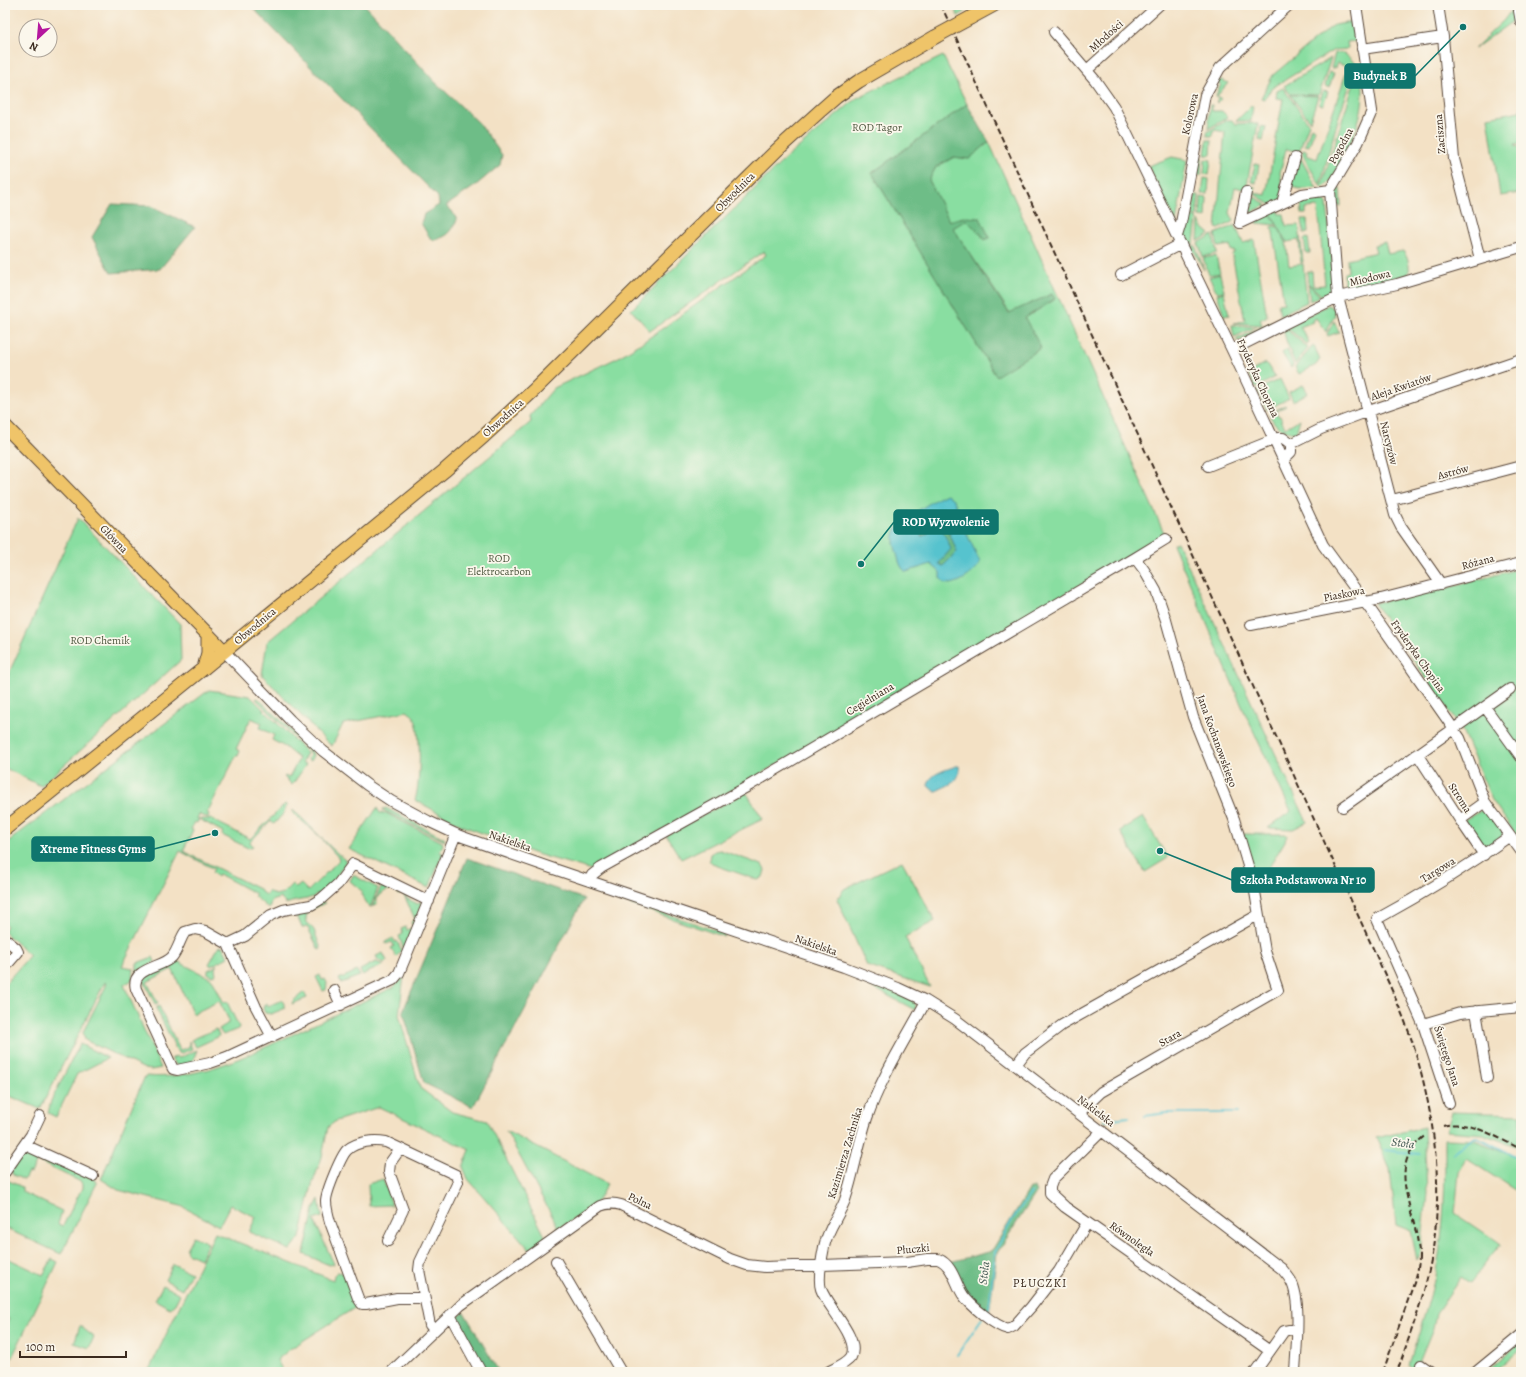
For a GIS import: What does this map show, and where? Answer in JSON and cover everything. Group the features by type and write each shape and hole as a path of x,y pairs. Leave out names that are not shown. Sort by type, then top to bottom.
{"main road":[{"name":"Obwodnica","path":"5,829 444,471 533,391 777,150 836,97 859,81 994,5"},
{"name":"Główna","path":"5,426 224,651"},
{"path":"204,668 208,653 208,634"}],"street":[{"name":"Młodości","path":"1087,70 1159,5"},
{"name":"Kolorowa","path":"1179,240 1205,95 1220,68 1289,5"},
{"name":"Pogodna","path":"1330,190 1358,143 1372,111 1356,5"},
{"name":"Zaciszna","path":"1438,5 1443,37 1454,160 1480,259"},
{"path":"1521,6 1519,10 1521,22"},
{"name":"Fryderyka Chopina","path":"1054,32 1087,70 1114,107 1232,350 1323,545 1460,738 1485,802 1521,851"},
{"path":"1362,50 1443,37"},
{"path":"1282,203 1295,158"},
{"path":"1246,192 1240,223 1302,194 1330,190 1338,298"},
{"path":"1121,275 1179,240"},
{"name":"Miodowa","path":"1232,350 1338,298 1397,284 1521,247"},
{"name":"Narcyzów","path":"1338,298 1369,411 1395,515 1401,527 1441,584"},
{"name":"Aleja Kwiatów","path":"1291,444 1321,429 1369,411 1521,359"},
{"path":"1208,466 1273,439 1283,438 1291,444 1291,452 1283,460"},
{"name":"Astrów","path":"1392,500 1521,466"},
{"name":"Cegielniana","path":"589,881 601,868 745,788 1166,539"},
{"name":"Jana Kochanowskiego","path":"1135,558 1156,591 1164,613 1193,717 1234,819 1254,886 1265,950 1278,990"},
{"name":"Różana","path":"1441,584 1521,563"},
{"name":"Piaskowa","path":"1251,625 1364,602 1441,584"},
{"name":"Nakielska","path":"224,651 308,737 350,772 402,807 456,834 589,881 844,967 898,988 926,1001 955,1019 1282,1269 1291,1281 1294,1289 1297,1311 1295,1372"},
{"path":"1343,807 1510,689"},
{"path":"1485,706 1521,757"},
{"name":"Stroma","path":"1417,754 1484,855"},
{"path":"1460,820 1485,802"},
{"path":"272,1037 256,1007 228,944 205,931 195,928 188,930 184,934 171,957 142,972 136,979 136,989 173,1069 175,1070 188,1068 227,1057 272,1037 393,980 399,973 456,834"},
{"name":"Targowa","path":"1424,1024 1377,919 1433,888 1510,836"},
{"path":"228,944 246,936 271,915 283,910 311,905 321,899 338,884 352,864 429,901"},
{"path":"1016,1065 1025,1054 1062,1025 1258,915"},
{"path":"5,939 16,948 18,952 5,967"},
{"path":"334,990 341,1005"},
{"name":"Stara","path":"1079,1113 1100,1092 1278,990"},
{"name":"Kazimierza Zachnika","path":"828,1372 849,1359 852,1354 853,1346 821,1289 820,1283 826,1236 844,1200 872,1106 926,1001"},
{"name":"Świętego Jana","path":"1449,1103 1424,1024 1460,1013 1521,1007"},
{"path":"1476,1011 1487,1078"},
{"path":"6,1169 25,1145 40,1116"},
{"name":"Równoległa","path":"1102,1130 1054,1179 1050,1193 1055,1199 1087,1223 1270,1351"},
{"path":"424,1298 397,1298 362,1304 358,1298 326,1211 327,1194 343,1156 347,1150 353,1146 375,1140 386,1142 456,1175 458,1182 420,1262 419,1270 424,1298 430,1325 434,1330"},
{"path":"25,1145 93,1176"},
{"path":"388,1241 403,1210 389,1172 390,1163 400,1149"},
{"name":"Polna","path":"391,1372 450,1315 486,1287 600,1206 607,1203 621,1205 730,1259 744,1264 765,1267 822,1265"},
{"name":"Płuczki","path":"822,1265 907,1262 938,1259 946,1264 967,1300 984,1314 1008,1329 1014,1326 1031,1307 1059,1271 1087,1223"},
{"path":"556,1261 622,1372"},
{"path":"450,1315 481,1372"},
{"path":"1255,1372 1284,1331 1296,1328"},
{"path":"1476,1372 1521,1335"},
{"path":"1421,1365 1431,1372"}],"green space":[{"path":"250,5 365,5 434,81 479,123 502,155 500,165 475,186 446,206 452,211 457,220 450,232 441,238 431,240 421,223 424,214 439,205 438,197"},
{"path":"953,5 965,5 965,12 958,16"},
{"path":"1515,5 1519,5 1517,18 1474,49 1504,20"},
{"path":"1353,22 1357,41 1347,42 1348,49 1334,50 1272,88 1264,99 1261,98 1273,75 1322,34 1334,25"},
{"path":"1335,53 1344,53 1357,65 1339,116 1320,185 1302,154 1303,150 1307,151 1306,155 1317,159 1348,67 1337,63 1335,68 1331,68"},
{"path":"943,56 967,104 872,173 996,376 1025,318 1054,300 1052,294 1010,313 953,228 966,219 981,234 984,240 990,237 964,217 949,221 929,180 936,167 954,157 969,159 989,142 1165,535 795,754 592,870 533,853 461,825 415,800 419,771 418,733 417,723 414,717 407,711 343,724 332,746 326,741 262,675 267,642 531,422 530,416 554,388 617,358 646,340 766,255 764,251 650,331 631,310 787,157 857,98"},
{"path":"1331,58 1319,95 1290,94 1284,86"},
{"path":"1360,64 1363,81 1363,96 1358,124 1332,179 1322,188 1321,187"},
{"path":"1329,72 1334,73 1329,88 1325,86"},
{"path":"1219,80 1228,83 1217,96 1221,99 1217,103 1216,102 1218,100 1216,95 1221,84 1217,82"},
{"path":"1283,88 1309,124 1299,152 1286,149 1280,173 1283,189 1281,201 1271,205 1250,191 1250,186 1255,187 1254,193 1266,195 1283,99 1276,98 1277,91"},
{"path":"1323,91 1328,92 1323,105 1319,104"},
{"path":"1290,95 1318,96 1310,121"},
{"path":"967,104 989,142 969,159 954,157 936,167 929,180 949,221 964,217 980,218 990,238 984,240 981,234 966,220 953,228 1009,313 1052,294 1055,299 1025,318 1041,348 996,376 872,173"},
{"path":"1210,105 1212,105 1212,111 1222,111 1228,117 1208,129"},
{"path":"1251,106 1253,106 1251,121 1236,121"},
{"path":"1520,108 1521,144 1515,145 1516,147 1521,146 1521,193 1500,196 1488,117 1520,111"},
{"path":"1227,120 1232,120 1235,124 1258,124 1246,190 1235,187 1230,213 1234,221 1219,229 1216,228 1225,132 1214,130 1213,136 1207,136 1207,132"},
{"path":"1261,126 1266,127 1263,141 1259,140"},
{"path":"1311,127 1315,129 1309,146 1305,145"},
{"path":"1207,140 1212,140 1211,155 1205,155"},
{"path":"1196,156 1202,157 1201,175 1198,175 1194,171"},
{"path":"1172,157 1187,160 1176,223 1148,166"},
{"path":"1300,157 1317,188 1299,189 1291,184"},
{"path":"1205,159 1211,160 1209,175 1204,174"},
{"path":"1255,164 1259,165 1256,183 1251,182"},
{"path":"1204,178 1209,179 1208,194 1202,194"},
{"path":"1337,188 1340,189 1341,206 1334,206 1334,195"},
{"path":"1250,194 1267,205 1245,215 1247,207 1252,208 1254,204 1248,203"},
{"path":"1195,195 1199,195 1197,216 1192,216"},
{"path":"1201,197 1207,198 1206,218 1200,217"},
{"path":"1307,197 1321,197 1327,203 1335,289 1321,295 1308,283 1307,272 1312,271 1313,286 1325,285 1318,207 1306,208 1306,214 1302,214 1301,202"},
{"path":"112,204 151,206 195,227 160,269 111,273 92,237"},
{"path":"1279,209 1279,214 1284,214 1286,226 1299,225 1303,262 1301,263 1299,240 1287,242 1269,210"},
{"path":"1269,211 1277,225 1256,223 1257,218"},
{"path":"1191,217 1197,218 1194,243 1187,247 1182,234 1185,219"},
{"path":"1302,219 1307,219 1308,233 1304,233"},
{"path":"1199,221 1203,228 1210,234 1198,241"},
{"path":"1235,225 1243,243 1254,240 1267,316 1260,320 1262,324 1260,325 1233,323 1245,321 1232,254 1234,251 1231,251 1230,245 1218,247 1215,234"},
{"path":"1272,226 1278,227 1286,242 1289,266 1303,264 1307,302 1280,315 1278,304 1284,303"},
{"path":"1213,235 1217,253 1203,257 1198,243"},
{"path":"1308,238 1310,253 1306,253 1304,239"},
{"path":"1385,242 1388,254 1403,251 1405,253 1409,266 1408,275 1354,290 1347,289 1344,283 1344,273 1348,272 1347,259 1376,252 1374,245"},
{"path":"1195,245 1204,270 1194,251 1189,253 1188,249"},
{"path":"1216,256 1220,273 1209,275 1203,258"},
{"path":"1220,274 1224,291 1217,292 1209,277"},
{"path":"1308,284 1320,296 1310,301"},
{"path":"1224,292 1229,315 1224,316 1217,294"},
{"path":"1328,305 1337,311 1334,312 1335,315 1326,332 1316,318 1312,320 1313,322 1300,327 1309,342 1307,344 1286,327"},
{"path":"1334,321 1339,332 1328,336 1327,334"},
{"path":"1272,322 1275,324 1239,341 1235,340"},
{"path":"1232,325 1256,327 1234,337"},
{"path":"1285,328 1308,348 1295,364 1286,340 1283,329"},
{"path":"1314,346 1320,359 1316,365 1299,374 1295,367"},
{"path":"1287,349 1293,365 1291,368 1282,353"},
{"path":"1266,363 1275,377 1256,388 1248,373"},
{"path":"1280,379 1289,398 1267,410 1257,390"},
{"path":"1303,385 1308,393 1293,401 1289,392"},
{"path":"1285,405 1286,406 1276,411 1285,428 1300,419 1296,433 1279,428 1269,414"},
{"path":"937,516 943,517 957,552 943,566 939,563 946,553 929,529 928,533 923,537 921,536 922,531"},
{"name":"ROD Chemik","path":"78,518 180,624 181,660 41,786 5,768 5,682"},
{"path":"1177,542 1307,822 1293,829 1268,828 1291,811 1244,711 1173,544"},
{"path":"1521,568 1521,842 1492,800 1462,730 1374,603 1440,590"},
{"path":"209,690 250,696 307,753 302,762 306,765 292,785 284,777 289,778 299,759 285,747 272,740 274,735 260,728 262,723 251,718 236,749 240,751 238,756 236,756 207,813 209,814 208,817 199,814 197,819 199,819 197,823 195,822 191,829 193,830 183,851 261,890 261,892 266,895 268,891 275,895 283,893 292,884 296,888 301,884 308,891 339,860 318,835 293,813 293,810 346,861 335,879 314,897 286,904 280,898 271,901 269,909 254,896 256,894 219,874 217,877 212,872 214,869 180,851 122,966 133,968 132,980 124,985 161,1068 151,1070 145,1069 85,1040 83,1032 107,984 105,982 40,1109 5,1095 5,984 30,955 5,933 7,926 5,924 5,844"},
{"path":"258,698 311,749 313,755 311,761 308,759 310,755 308,750 256,699"},
{"path":"746,792 763,819 681,859 666,835"},
{"path":"285,804 287,805 283,814 274,824 270,821 250,842 253,846 248,848 222,835 223,832 199,819 211,819 250,839"},
{"path":"377,808 380,813 386,813 442,842 443,844 440,852 443,853 429,888 349,849"},
{"path":"386,808 444,838 445,841 383,810"},
{"path":"1486,808 1504,834 1489,846 1482,845 1478,841 1464,820"},
{"path":"1143,817 1168,858 1145,872 1120,831"},
{"path":"1243,834 1287,835 1285,841 1262,879 1256,881"},
{"path":"720,850 762,865 765,870 763,877 758,880 712,864 709,860 710,854"},
{"path":"467,858 584,899 473,1107 424,1083 403,1011"},
{"path":"902,861 935,921 905,937 930,987 867,966 837,899 844,889"},
{"path":"353,875 378,888 370,908 361,894 363,892 350,881"},
{"path":"387,883 391,889 380,894 377,898 377,904 372,907 381,887 384,888"},
{"path":"576,883 723,933 725,937 591,891"},
{"path":"398,890 408,894 406,898 418,904 420,901 422,905 413,927 411,922 415,919 403,893 398,895"},
{"path":"324,902 325,903 308,911 306,917 306,921 314,930 321,949 319,950 307,926 302,928 298,918 290,913"},
{"path":"406,927 407,930 411,928 412,930 404,950 399,936 403,934 401,929"},
{"path":"393,938 395,942 397,941 402,951 396,957 391,948 394,946 392,942 386,944 385,942"},
{"path":"219,946 223,947 228,957 211,966 209,964"},
{"path":"383,953 387,961 384,963 378,960 376,956"},
{"path":"153,957 155,962 137,972 137,963"},
{"path":"175,961 212,979 224,1003 227,1002 239,1027 238,1029 223,1035 219,1029 230,1022 219,1001 193,1014 172,969 147,982 158,1003 155,1004 143,979 144,976"},
{"path":"376,962 384,965 362,975 360,970"},
{"path":"218,965 215,969 216,974 212,976 208,974 208,970"},
{"path":"357,971 360,976 341,983 339,979"},
{"path":"320,975 322,980 325,979 327,983 326,990 323,991 316,977"},
{"path":"404,976 399,1015 420,1088 452,1112 487,1121 546,1238 530,1250 468,1179 463,1167 470,1150 379,1107 336,1121 328,1127 322,1157 312,1185 300,1238 290,1250 249,1232 256,1217 230,1205 219,1226 181,1206 118,1190 101,1179 145,1076 185,1074 205,1070 243,1057 394,987"},
{"path":"867,983 910,999 916,1006 915,1010 866,984"},
{"path":"304,992 307,998 292,1004 293,1001"},
{"path":"282,1000 286,1008 271,1014 265,1013 263,1009 264,1005 267,1003 268,1006"},
{"path":"159,1006 180,1050 189,1047 189,1041 192,1049 179,1054 178,1053 156,1008"},
{"path":"216,1029 219,1035 218,1037 196,1047 191,1040"},
{"path":"80,1044 108,1058 77,1074 56,1117 48,1113 51,1101"},
{"path":"197,1050 192,1063 178,1067 171,1059 176,1056 179,1058"},
{"path":"1452,1112 1521,1114 1521,1148 1484,1134 1446,1131"},
{"path":"1424,1127 1427,1193 1421,1252 1417,1260 1411,1231 1396,1225 1390,1169 1376,1138"},
{"path":"506,1131 607,1184 595,1205 557,1230 557,1225"},
{"path":"1445,1139 1474,1140 1521,1158 1521,1194 1467,1159 1459,1172 1455,1213 1501,1244 1470,1283 1461,1277 1436,1313 1433,1328 1416,1369 1409,1365 1431,1294 1439,1254 1445,1188"},
{"path":"26,1150 93,1178 97,1183 61,1254 5,1228 5,1182 9,1181 22,1187 22,1192 62,1211 58,1224 63,1226 82,1188 82,1183 79,1181 37,1161 31,1173 28,1172 24,1180 13,1175 11,1171"},
{"path":"383,1179 392,1205 369,1206 368,1184"},
{"path":"1030,1188 1034,1188 1036,1193 997,1253 989,1313 967,1296 950,1262 989,1252 993,1249"},
{"path":"319,1199 322,1217 314,1220 334,1264 329,1265 304,1254 314,1209"},
{"path":"215,1233 333,1280 334,1275 337,1272 344,1273 356,1307 290,1349 277,1360 283,1371 282,1372 148,1372"},
{"path":"193,1236 208,1243 200,1259 187,1253 186,1249"},
{"path":"5,1257 43,1275 52,1259 58,1262 6,1370 5,1327 9,1319 5,1317"},
{"path":"173,1264 191,1273 182,1289 165,1280"},
{"path":"163,1285 180,1294 175,1304 170,1308 155,1300"},
{"path":"464,1312 499,1372 487,1372 456,1318"},
{"path":"80,1326 94,1337 89,1348 74,1343"},
{"path":"1521,1341 1521,1348 1493,1372 1485,1372"}],"water":[{"path":"947,494 954,500 966,532 980,562 975,570 966,578 949,584 945,583 940,578 940,572 931,564 906,572 900,564 894,540 894,535 898,527 910,516","holes":["937,516 943,517 957,552 943,566 939,563 951,549 939,522 935,522 929,529 928,533 921,536 922,531"]},
{"path":"959,766 958,777 952,783 935,792 928,786 931,778 935,775"}],"waterway":[{"name":"Stoła","path":"1145,1116 1166,1113 1237,1113"},
{"name":"Stoła","path":"1103,1120 1129,1117"},
{"name":"Stoła","path":"1453,1153 1473,1138 1477,1137 1515,1156 1518,1156 1521,1152"},
{"name":"Stoła","path":"1385,1150 1420,1154"},
{"name":"Stoła","path":"986,1313 989,1308 995,1252 1012,1220 1031,1193"},
{"name":"Stoła","path":"957,1355 982,1318"}],"railway":[{"path":"941,5 1372,946 1409,1031 1421,1071 1432,1126 1437,1181 1437,1209 1430,1265 1424,1292 1397,1372"},
{"path":"1443,1126 1463,1125 1473,1127 1521,1149"},
{"path":"1383,1372 1415,1280 1419,1262 1419,1248 1405,1186 1405,1172 1407,1159 1414,1146 1426,1135"}],"place":[{"name":"Budynek B","path":"1463,27"},
{"name":"ROD Wyzwolenie","path":"861,564"},
{"name":"Xtreme Fitness Gyms","path":"215,833"},
{"name":"Szkoła Podstawowa Nr 10","path":"1160,851"}],"district":[{"name":"PŁUCZKI","path":"1040,1283"}],"park label":[{"name":"ROD Tagor","path":"877,127"},
{"name":"ROD Elektrocarbon","path":"499,564"}]}
